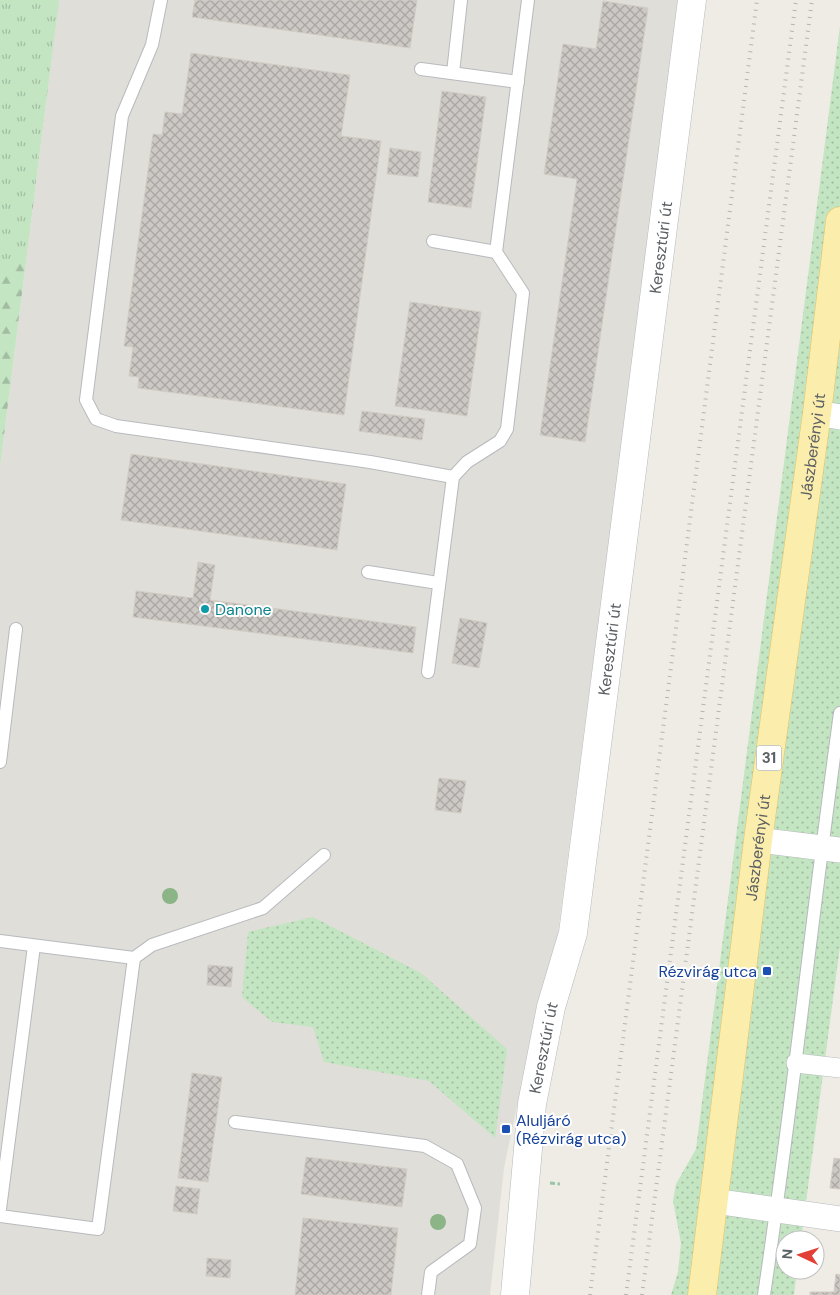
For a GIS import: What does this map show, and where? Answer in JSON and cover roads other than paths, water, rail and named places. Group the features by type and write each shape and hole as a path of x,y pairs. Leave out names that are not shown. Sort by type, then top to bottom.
{"main road":[{"name":"Keresztúri út","path":"515,1295 532,1104 551,1007 573,933 692,0"},
{"name":"Jászberényi út","path":"702,1295 758,840 828,415 840,221"}],"street":[{"path":"758,840 831,849"},
{"path":"796,1063 840,1068"},
{"path":"714,1201 840,1219"}],"lane":[{"path":"160,0 152,45 122,116 86,400 96,419 116,426 370,462 452,477"},
{"path":"453,73 461,0"},
{"path":"428,672 452,477 467,462 500,441 507,429 523,293 496,252 528,0"},
{"path":"421,69 518,82"},
{"path":"433,242 496,252"},
{"path":"368,572 438,583"},
{"path":"0,762 16,629"},
{"path":"764,1295 796,1063 831,849 840,713"},
{"path":"0,941 134,958 152,945 263,908 324,854"},
{"path":"0,1209 34,946"},
{"path":"0,1216 98,1229 134,958"},
{"path":"234,1122 425,1146 457,1164 475,1208 470,1244 431,1272 428,1295"}],"railway":[{"path":"590,1295 757,0"},
{"path":"626,1295 796,0"},
{"path":"642,1295 812,0"}],"place":[{"name":"Danone","path":"205,609"},
{"name":"Rézvirág utca","path":"767,971"},
{"name":"Aluljáró (Rézvirág utca)","path":"506,1129"}]}
